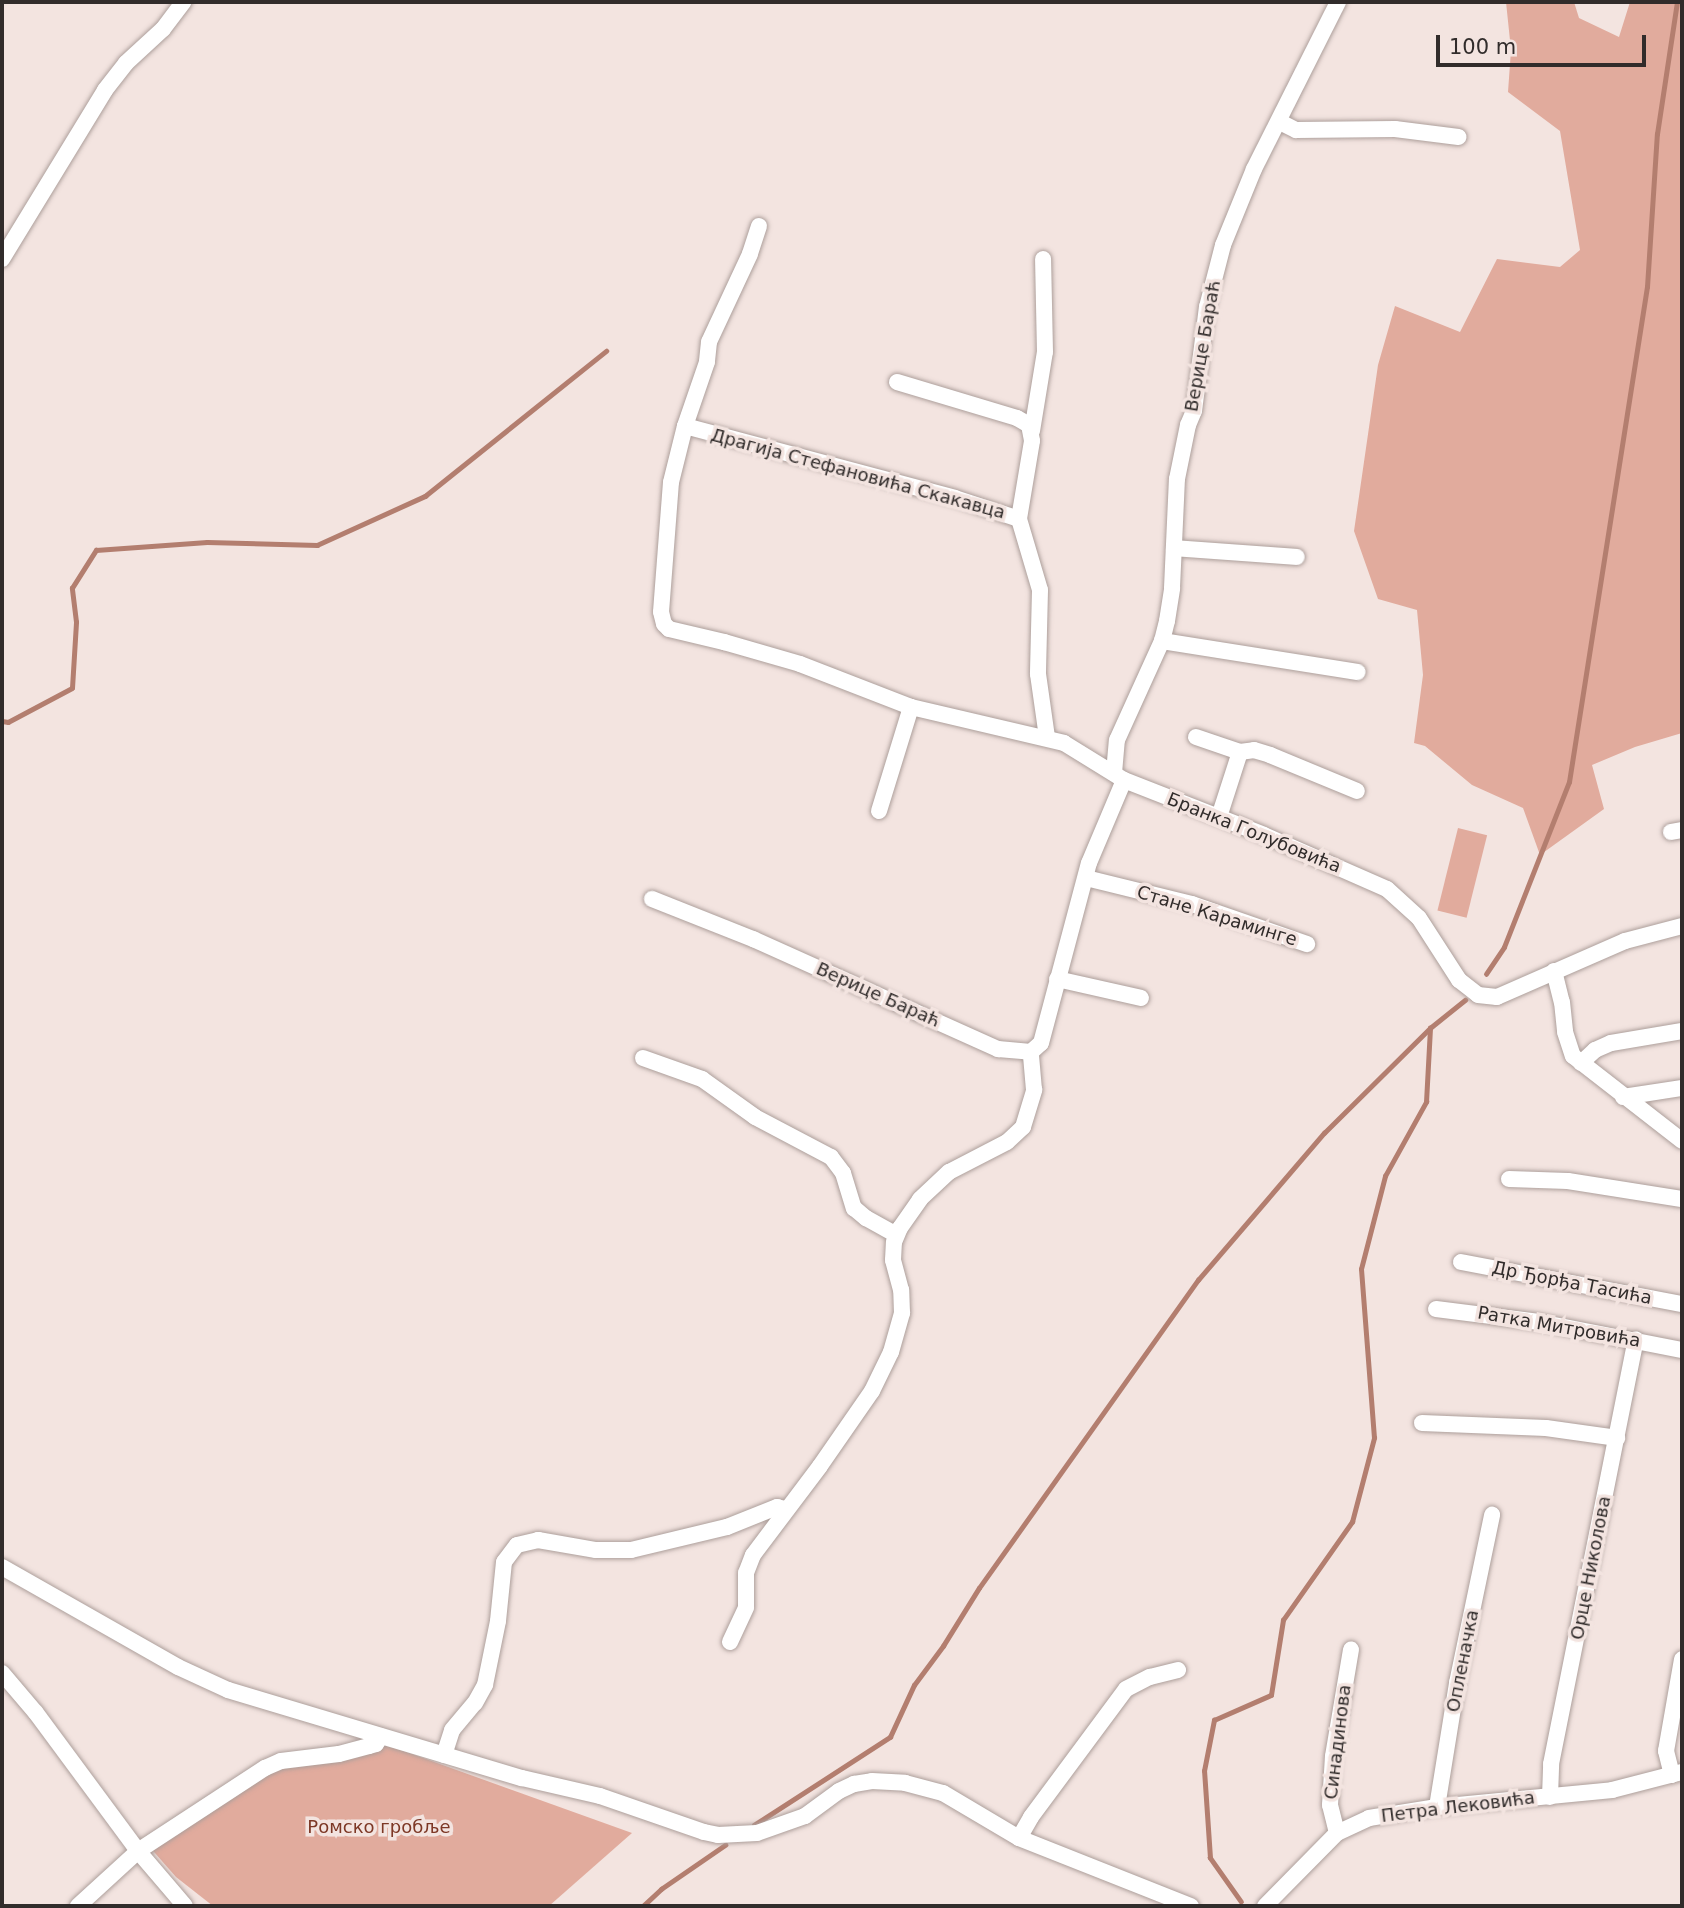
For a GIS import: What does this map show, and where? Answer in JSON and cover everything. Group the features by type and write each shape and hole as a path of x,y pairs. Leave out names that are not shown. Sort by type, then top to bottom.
{"street":[{"path":"2,259 105,90 126,63 163,29 183,2"},
{"name":"Верице Бараћ","path":"652,899 753,939 998,1049 1031,1052 1041,1043 1086,878 1119,776 1117,740 1162,641 1172,588 1177,479 1188,425 1194,411 1212,287 1238,204 1280,122 1325,22 1338,2"},
{"path":"1280,122 1296,130 1395,129 1458,137"},
{"path":"685,426 707,362 713,330 750,254 759,226"},
{"path":"1019,519 1029,473 1032,431 1045,352 1044,259"},
{"path":"897,382 1017,418 1032,431"},
{"name":"Драгија Стефановића Скакавца","path":"685,426 955,498 1019,519 1040,590 1038,674 1046,737"},
{"name":"Бранка Голубовића","path":"685,426 671,482 662,612 667,627 677,633 724,642 800,664 911,707 979,725 1046,737 1080,751 1119,776 1387,889 1419,918 1459,981 1478,995 1497,998 1625,941 1682,926"},
{"path":"1174,548 1297,557"},
{"path":"1162,641 1358,672"},
{"path":"879,811 911,707"},
{"path":"1196,737 1240,752 1254,750 1270,755 1357,791"},
{"path":"1219,817 1240,752"},
{"name":"Стане Караминге","path":"1086,878 1192,904 1307,944"},
{"path":"1554,971 1568,1048 1581,1063 1623,1097 1680,1135"},
{"path":"1057,978 1141,998"},
{"path":"1581,1063 1595,1050 1611,1043 1682,1031"},
{"path":"730,1642 746,1606 745,1581 748,1563 785,1508 820,1466 872,1391 891,1352 902,1313 901,1290 893,1260 897,1235 915,1206 940,1180 969,1159 1007,1142 1023,1127 1034,1090 1031,1052"},
{"path":"643,1058 702,1079 755,1118 831,1157 843,1173 854,1208 866,1219 897,1235"},
{"path":"1623,1097 1682,1088"},
{"path":"1509,1179 1568,1181 1682,1199"},
{"name":"Др Ђорђа Тасића","path":"1461,1262 1682,1304"},
{"name":"Ратка Митровића","path":"1436,1309 1539,1322 1682,1350"},
{"name":"Орце Николова","path":"1550,1797 1551,1764 1636,1339"},
{"path":"1422,1423 1546,1428 1617,1438"},
{"path":"444,1755 452,1731 485,1685 498,1621 504,1562 517,1545 538,1540 596,1550 631,1550 727,1527 777,1507 785,1508"},
{"name":"Опленачка","path":"1437,1807 1457,1682 1492,1515"},
{"path":"2,1567 205,1681 381,1737 522,1778 600,1796 704,1832 742,1835 776,1828 806,1816 839,1791 854,1784 872,1781 905,1783 928,1787 952,1798 1019,1838 1191,1906"},
{"name":"Синадинова","path":"1338,1833 1330,1805 1333,1756 1351,1650"},
{"path":"1677,1774 1666,1751 1682,1658"},
{"path":"1019,1838 1031,1817 1126,1689 1150,1677 1178,1670"},
{"path":"2,1673 36,1713 138,1850 185,1906"},
{"path":"78,1906 138,1850 265,1768 281,1761 349,1752 376,1744 381,1737"},
{"name":"Петра Лековића","path":"1265,1906 1338,1833 1369,1818 1437,1807 1612,1790 1677,1774"}],"green space":[{"path":"1506,2 1574,2 1579,18 1619,37 1630,2 1682,2 1682,733 1635,747 1592,765 1604,809 1540,855 1523,808 1472,785 1425,746 1414,743 1423,675 1417,610 1378,599 1354,531 1378,365 1395,306 1460,332 1497,259 1560,267 1580,250 1560,131 1508,92 1511,50"},
{"path":"1458,828 1487,835 1467,918 1437,910"},
{"name":"Ромско гробље","path":"387,1745 632,1833 549,1906 213,1906 176,1877 147,1844 275,1763"}],"waterway":[{"path":"1486,974 1504,947 1569,782 1647,287 1657,134 1677,2"},
{"path":"2,721 8,722 72,688 76,622 72,588 96,550 207,542 317,545 425,496 606,351"},
{"path":"754,1825 890,1737 914,1685 943,1646 979,1588 1198,1280 1324,1133 1430,1028 1465,1000"},
{"path":"1241,1902 1210,1858 1204,1771 1214,1720 1271,1695 1283,1620 1352,1522 1374,1438 1361,1269 1385,1176 1426,1102 1430,1028"},
{"path":"643,1906 661,1889 725,1845"}]}
